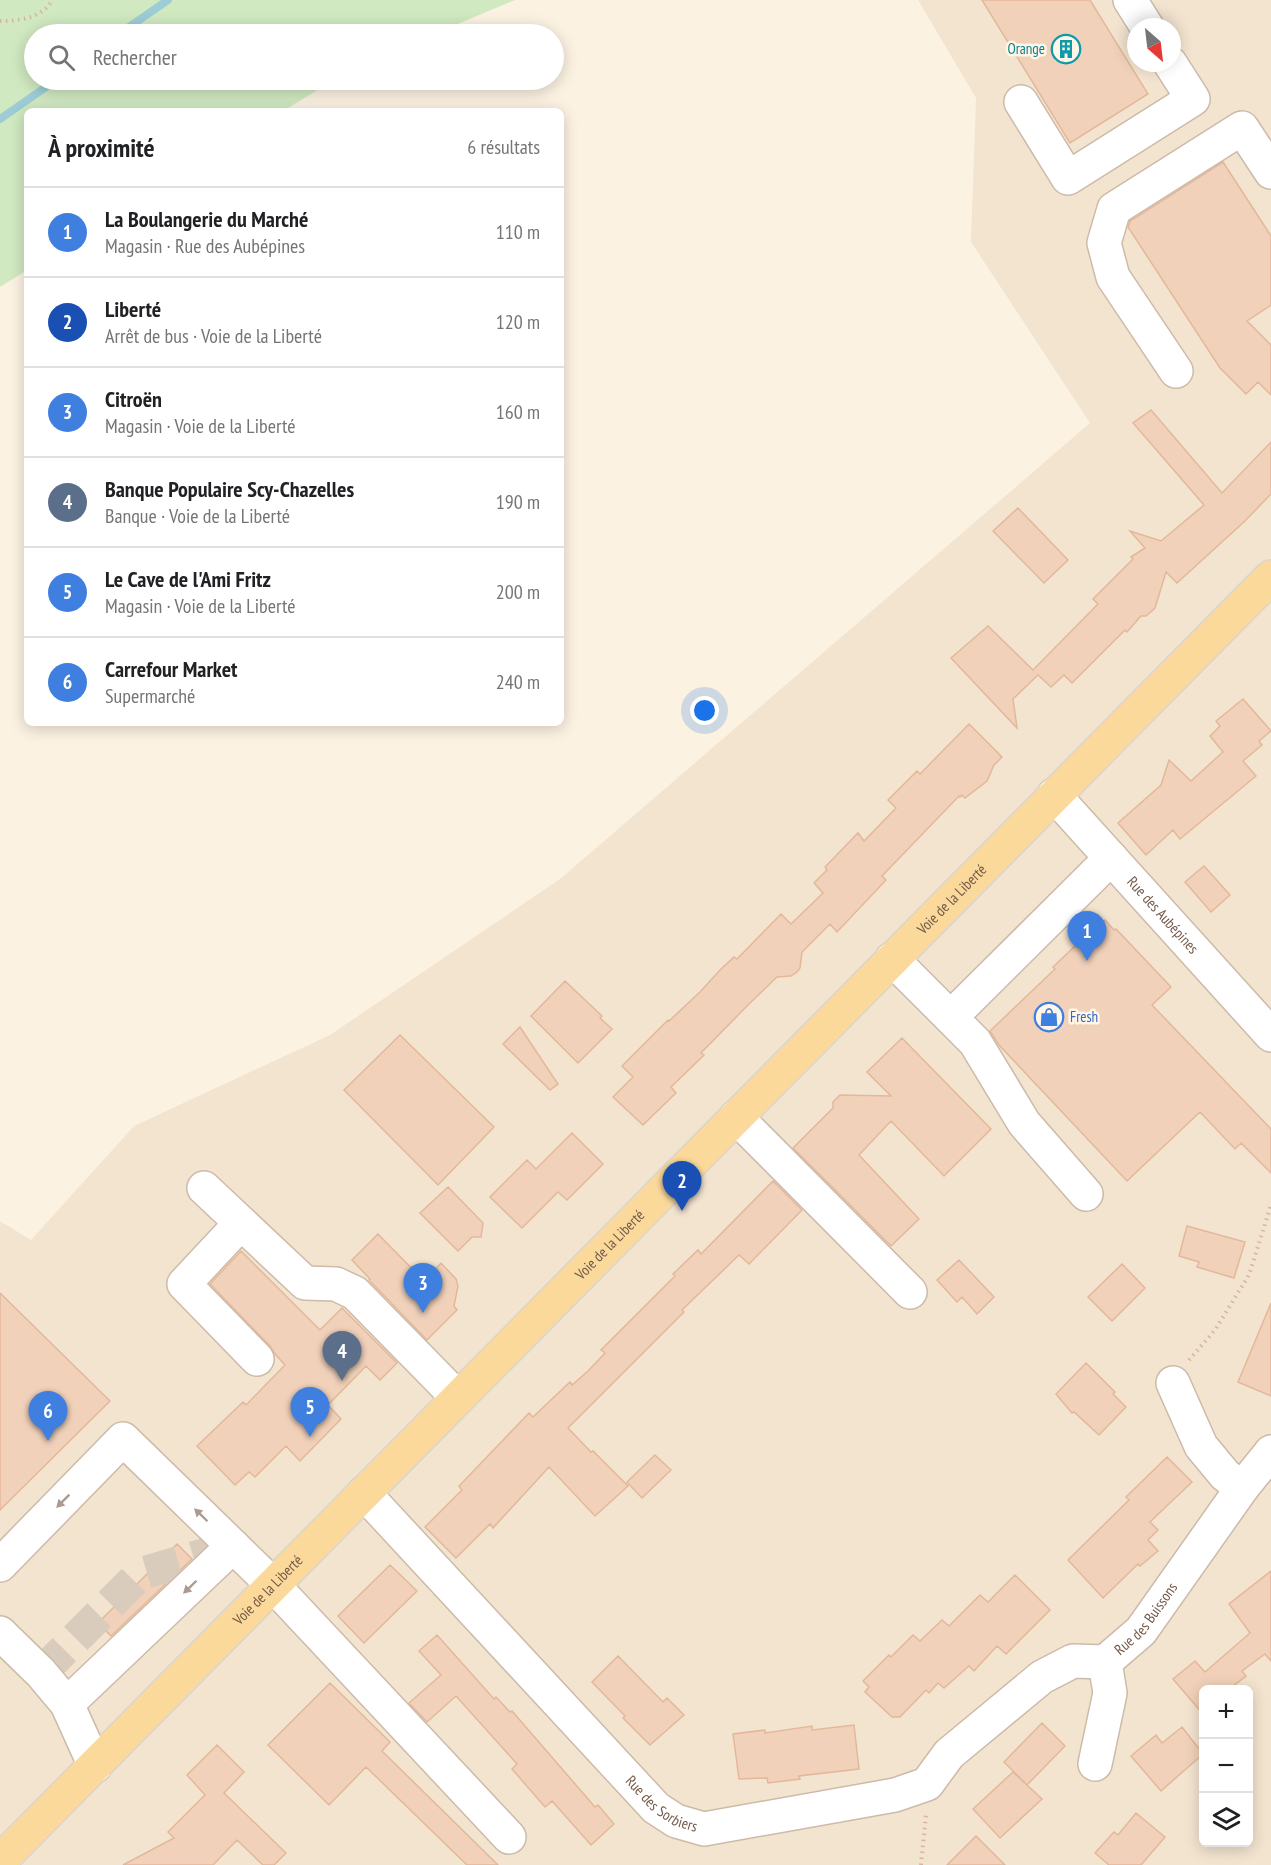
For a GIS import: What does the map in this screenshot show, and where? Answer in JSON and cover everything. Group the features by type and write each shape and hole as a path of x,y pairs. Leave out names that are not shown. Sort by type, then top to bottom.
{"main road":[{"name":"Voie de la Liberté","path":"0,1862 1271,577"}],"street":[{"path":"1130,0 1141,18"},
{"path":"1021,102 1068,178 1193,99 1176,72"},
{"path":"1176,370 1113,277 1104,243 1114,209 1242,128 1271,172"},
{"name":"Rue des Aubépines","path":"1054,795 1271,1035"},
{"path":"951,1017 1111,858"},
{"path":"892,959 975,1042 1024,1123 1086,1194"},
{"path":"736,1117 910,1292"},
{"path":"204,1188 305,1283 336,1284 355,1293 458,1398"},
{"path":"242,1223 184,1284 257,1359"},
{"path":"1173,1383 1201,1446 1225,1474 1242,1488"},
{"path":"0,1565 123,1439 273,1586 508,1837"},
{"name":"Rue des Buissons","path":"1095,1764 1110,1693 1106,1662 1141,1631 1242,1488 1271,1452"},
{"name":"Rue des Sorbiers","path":"364,1493 656,1808 676,1821 704,1829 895,1795 927,1784"},
{"path":"67,1704 233,1546"},
{"path":"5,1638 41,1673 67,1704 95,1766"},
{"path":"927,1784 949,1754 1042,1677 1073,1661 1106,1662"}],"path":[{"path":"0,21 36,15 49,7 52,0"},
{"path":"1173,1383 1193,1353 1215,1330 1249,1275 1271,1205"},
{"path":"921,1865 926,1831 927,1784"}],"shaded area":[{"path":"918,0 1271,0 1271,1865 0,1865 0,1221 31,1240 134,1126 330,1035 560,879 1090,423 971,242 976,98"}],"green space":[{"path":"0,0 515,0 458,24 24,24 24,90 318,90 288,108 24,108 24,272 0,287"}],"building":[{"name":"Orange","path":"982,0 1090,0 1127,60 1127,72 1134,72 1148,94 1070,143"},
{"path":"1223,162 1271,236 1271,305 1247,321 1271,345 1271,395 1258,382 1246,394 1220,368 1128,227 1130,221"},
{"path":"1151,410 1222,493 1271,442 1271,494 1177,583 1166,572 1155,608 1146,616 1141,616 1127,632 1125,630 1072,683 1064,675 1051,687 1038,675 1013,699 1017,728 951,658 988,626 1033,670 1098,604 1093,599 1133,559 1131,557 1145,548 1130,531 1161,541 1204,505 1133,423"},
{"path":"1018,508 1068,560 1044,583 993,531"},
{"path":"1243,699 1271,731 1259,741 1262,745 1243,761 1256,776 1180,839 1173,830 1146,855 1118,823 1161,785 1169,760 1191,781 1223,752 1210,736 1220,726 1216,721"},
{"path":"969,724 1002,757 994,765 987,781 965,798 962,795 959,796 882,876 886,880 837,932 830,924 802,952 800,968 797,972 791,976 777,977 747,1006 701,1053 704,1055 671,1087 676,1093 643,1125 613,1097 633,1077 622,1066 720,970 734,957 737,959 781,914 791,924 823,893 814,883 827,870 825,867 858,833 864,841 896,808 888,800 917,771 920,774"},
{"path":"1204,866 1230,895 1211,912 1185,882"},
{"path":"1105,920 1171,987 1152,1005 1271,1129 1271,1173 1241,1143 1235,1149 1200,1112 1127,1181 999,1045 990,1031 1055,969 1053,967"},
{"path":"565,981 602,1016 600,1018 612,1029 578,1063 531,1016"},
{"path":"520,1027 558,1084 550,1090 503,1044"},
{"path":"400,1035 494,1127 438,1185 344,1090"},
{"path":"902,1038 991,1129 944,1176 891,1121 859,1155 919,1219 891,1246 793,1148 833,1108 833,1102 840,1095 891,1096 867,1072"},
{"path":"572,1133 603,1164 567,1200 558,1192 522,1228 490,1197 527,1160 536,1169"},
{"path":"773,1181 802,1210 749,1264 739,1255 682,1310 684,1312 568,1428 628,1486 595,1516 549,1467 493,1528 490,1524 456,1558 425,1527 462,1490 459,1486 529,1413 533,1417 570,1382 572,1385 588,1371 605,1353 601,1350 675,1276 673,1274 698,1250 701,1254"},
{"path":"448,1187 483,1223 481,1237 472,1237 458,1251 420,1213"},
{"path":"1187,1226 1245,1242 1234,1278 1197,1267 1199,1262 1179,1256"},
{"path":"378,1234 424,1281 441,1263 456,1279 458,1286 454,1306 457,1310 427,1340 352,1260"},
{"path":"241,1251 320,1330 342,1308 397,1363 380,1380 366,1366 328,1405 341,1419 300,1461 286,1446 255,1477 249,1472 235,1485 197,1446 243,1402 246,1405 285,1365 270,1346 210,1284"},
{"path":"959,1260 994,1297 977,1314 962,1297 957,1302 937,1280"},
{"path":"1122,1264 1145,1288 1112,1321 1088,1297"},
{"path":"0,1293 110,1401 0,1510"},
{"path":"1271,1303 1271,1396 1238,1382"},
{"path":"1086,1363 1115,1392 1113,1394 1126,1407 1099,1435 1074,1412 1072,1413 1056,1394"},
{"path":"655,1455 671,1470 642,1498 627,1482"},
{"path":"1167,1457 1192,1482 1150,1522 1158,1530 1148,1540 1158,1551 1140,1566 1138,1564 1103,1598 1068,1560 1129,1500 1126,1497"},
{"path":"177,1544 192,1559 111,1636 98,1623"},
{"path":"390,1565 417,1591 364,1643 338,1616"},
{"path":"1271,1571 1271,1661 1265,1654 1242,1671 1246,1676 1234,1685 1199,1685 1199,1709 1173,1679 1195,1661 1205,1672 1250,1633 1229,1604"},
{"path":"1015,1575 1050,1610 1006,1654 997,1646 974,1671 969,1666 944,1688 938,1683 929,1693 926,1690 900,1717 892,1717 865,1692 869,1687 863,1681 913,1635 920,1641 942,1620 949,1626 980,1595 988,1602"},
{"path":"437,1635 494,1699 496,1697 510,1712 512,1711 595,1807 598,1805 614,1824 591,1845 552,1801 545,1807 512,1769 517,1764 456,1696 427,1722 409,1703 441,1675 419,1651"},
{"path":"618,1656 663,1702 667,1698 684,1715 650,1745 592,1682"},
{"path":"330,1683 390,1742 382,1751 498,1865 467,1865 366,1767 329,1805 268,1745"},
{"path":"1042,1723 1065,1746 1027,1785 1004,1762"},
{"path":"854,1725 859,1769 799,1776 800,1779 768,1783 767,1778 739,1779 733,1734 765,1730 765,1733 812,1726 812,1730"},
{"path":"1182,1727 1199,1749 1199,1758 1161,1791 1131,1756 1156,1735 1162,1743"},
{"path":"217,1745 244,1772 224,1793 286,1853 274,1865 263,1865 237,1840 213,1865 123,1865 174,1838 168,1832 205,1795 187,1775"},
{"path":"1013,1772 1042,1799 1000,1838 973,1809"},
{"path":"1136,1813 1165,1837 1141,1865 1109,1865 1095,1853 1114,1832 1118,1835"},
{"path":"976,1836 1005,1865 947,1865"}],"waterway":[{"path":"133,24 168,0"},
{"path":"0,119 42,90"}],"tunnel":[{"path":"41,1673 140,1574 233,1546"}],"place":[{"name":"Orange","path":"1066,49"},
{"name":"La Boulangerie du Marché","path":"1087,961"},
{"name":"Fresh","path":"1049,1017"},
{"name":"Liberté","path":"682,1211"},
{"name":"Citroën","path":"423,1313"},
{"name":"Banque Populaire Scy-Chazelles","path":"342,1381"},
{"name":"Le Cave de l'Ami Fritz","path":"310,1437"},
{"name":"Carrefour Market","path":"48,1441"}]}
